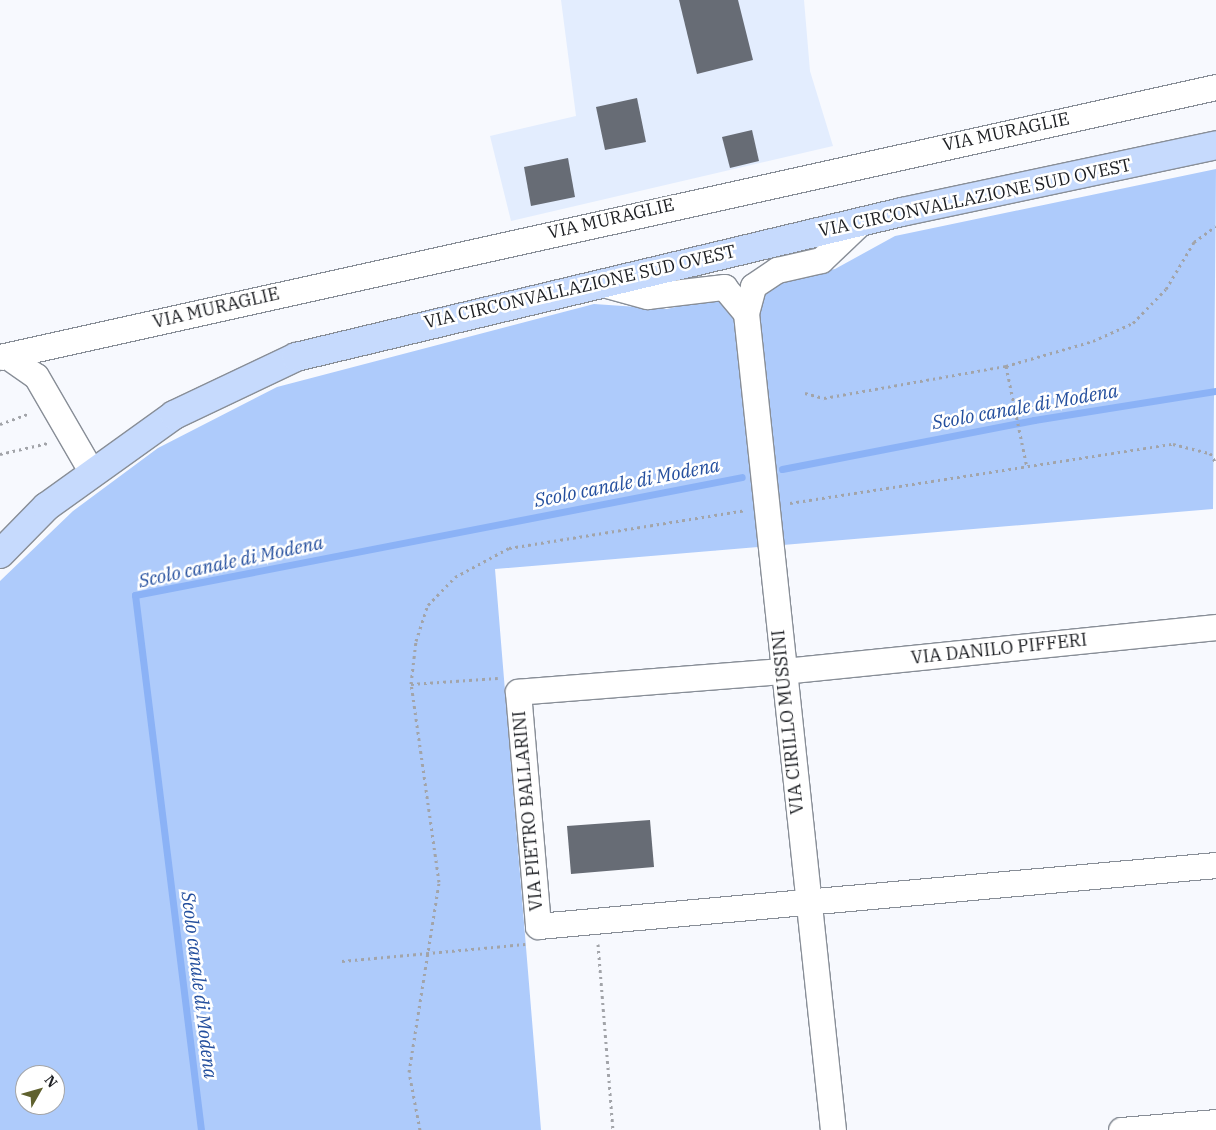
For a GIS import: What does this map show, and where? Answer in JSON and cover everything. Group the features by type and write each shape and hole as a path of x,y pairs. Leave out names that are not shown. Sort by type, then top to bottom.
{"main road":[{"name":"VIA CIRCONVALLAZIONE SUD OVEST","path":"0,554 46,507 91,471 174,415 296,357 599,283 861,222 1216,145"}],"street":[{"name":"VIA MURAGLIE","path":"3,356 1216,87"},
{"path":"746,313 753,286 776,270 821,260 861,222"},
{"path":"599,283 647,296 724,287 746,313"},
{"name":"VIA CIRILLO MUSSINI","path":"746,313 782,672 833,1130"},
{"name":"VIA MURAGLIE","path":"3,356 36,376 91,471"},
{"name":"VIA DANILO PIFFERI","path":"782,672 1216,627"},
{"name":"VIA PIETRO BALLARINI","path":"782,672 518,692 538,926 807,903"},
{"path":"807,903 1216,865"},
{"path":"1121,1130 1216,1122"}],"path":[{"path":"805,393 824,398 1006,366 1093,341 1133,323 1166,289 1194,242 1216,226"},
{"path":"1006,366 1027,467"},
{"path":"0,424 52,404"},
{"path":"0,454 72,438"},
{"path":"420,1130 410,1072 430,954 439,882 411,684 416,640 428,605 455,577 509,548 1173,444 1210,453 1216,463"},
{"path":"596,921 613,1130"},
{"path":"342,961 530,944"}],"shaded area":[{"path":"561,0 804,0 810,71 833,146 511,221 490,136 576,116"},
{"path":"1216,169 1213,509 495,569 541,1130 0,1130 0,581 73,511 158,448 277,387 594,304 667,309 713,298 732,308 762,296 783,280 835,269 895,236"}],"building":[{"path":"679,0 738,0 753,60 697,74"},
{"path":"637,98 646,142 605,150 596,107"},
{"path":"752,130 759,161 730,168 722,137"},
{"path":"568,158 575,197 531,206 524,167"},
{"path":"650,820 654,867 571,874 567,826"}],"waterway":[{"name":"Scolo canale di Modena","path":"782,469 1034,420 1216,391"},
{"name":"Scolo canale di Modena","path":"201,1130 135,595 742,477"}]}
